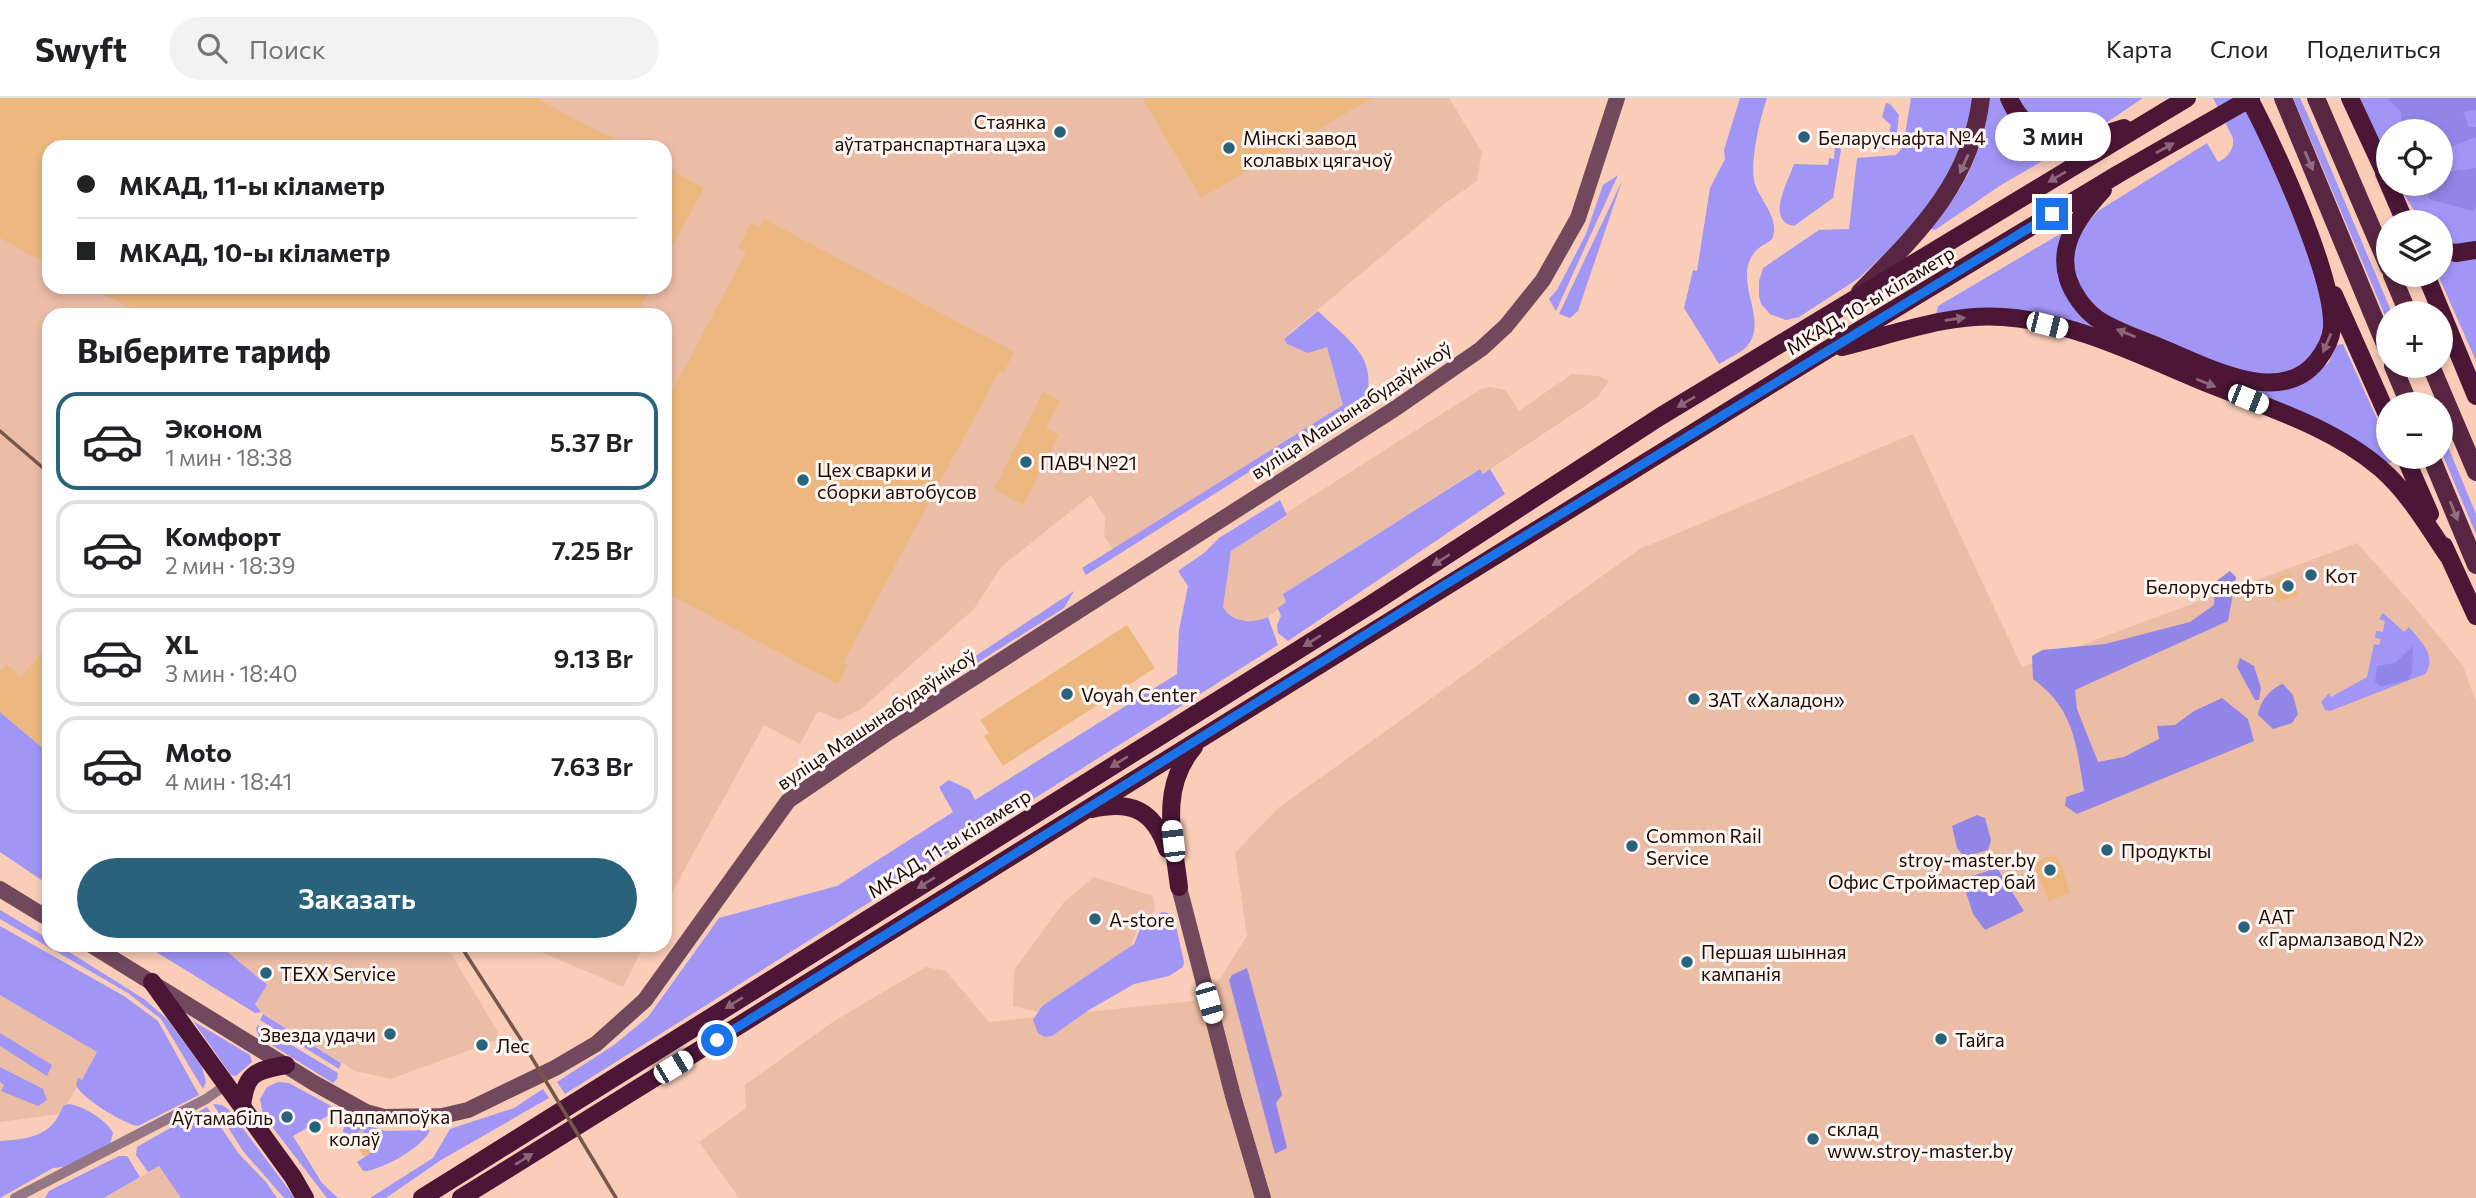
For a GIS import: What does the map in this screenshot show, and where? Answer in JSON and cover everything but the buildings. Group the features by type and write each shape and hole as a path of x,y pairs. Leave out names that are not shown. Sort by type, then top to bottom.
{"highway":[{"path":"2009,98 2019,117 2030,126 2062,139 2089,138 2157,116"},
{"name":"МКАД, 10-ы кіламетр","path":"1499,523 1661,416 2187,98"},
{"path":"2250,98 2377,392"},
{"name":"МКАД, 10-ы кіламетр","path":"1203,735 1825,351 2250,98"},
{"path":"2350,98 2376,154"},
{"path":"2373,147 2400,210"},
{"path":"2120,173 2078,221 2066,250 2069,281 2077,298 2095,317 2109,326 2234,377 2258,382 2286,380 2312,367 2330,339 2331,317 2315,253"},
{"path":"2453,252 2476,250"},
{"path":"2431,287 2476,396"},
{"path":"1825,351 1961,318 2004,317 2072,331 2286,415 2350,447 2381,468 2397,484 2448,556"},
{"path":"2410,469 2476,616"},
{"name":"МКАД, 11-ы кіламетр","path":"422,1198 1499,523"},
{"path":"461,1198 849,959 1203,735"},
{"path":"1179,887 1170,818 1171,796 1183,760 1203,735"},
{"path":"1082,811 1117,805 1134,808 1147,816 1163,836 1179,887"},
{"path":"152,982 293,1177 305,1198"},
{"path":"243,1107 244,1089 250,1077 260,1070 286,1065"},
{"path":"293,1177 314,1198"}],"main road":[{"name":"вуліца Машынабудаўнікоў","path":"103,952 366,1112 384,1117 442,1116 468,1110 514,1090 596,1044 636,1009 655,986 788,801 889,732 1388,413 1480,349 1506,326 1543,280 1578,218 1617,98"},
{"path":"1850,304 1915,236 1959,175 1973,140 1981,98"},
{"path":"2283,98 2376,323"},
{"path":"2316,98 2376,238"},
{"path":"2436,378 2476,472"},
{"path":"2436,469 2476,565"},
{"path":"1179,887 1233,1096 1263,1198"},
{"path":"0,889 42,915"}],"street":[{"path":"15,1198 206,1099 226,1085"}],"shaded area":[{"path":"0,98 1449,98 1482,152 1477,181 1443,205 1284,338 1327,347 1343,405 1113,549 1104,536 1105,517 1091,495 1001,567 974,609 861,709 839,720 818,711 800,744 764,725 672,892 672,308 42,308 42,747 0,712"},
{"path":"1740,98 1767,98 1753,165 1755,184 1772,218 1774,232 1772,239 1757,250 1749,263 1748,289 1754,315 1751,340 1743,350 1719,364 1684,308 1693,270 1697,271 1710,188 1725,159 1724,150"},
{"path":"1911,98 1977,98 1959,163 1911,229 1859,278 1799,317 1786,320 1770,314 1761,304 1759,296 1759,281 1763,268 1819,230 1849,229 1857,158 1896,155 1903,147"},
{"path":"1990,98 2001,98 2022,131 2039,141 2059,146 2058,152 2001,185 1935,230 1931,229 1931,224 1954,197 1971,167 1983,133"},
{"path":"2015,98 2143,98 2091,133 2058,131 2034,120"},
{"path":"2213,98 2243,98 2322,288 2328,322 2311,360 2282,375 2241,373 2098,312 2076,285 2072,253 2084,227 2098,211 2207,143 2218,162 2230,152 2233,138"},
{"path":"2293,98 2300,98 2376,275 2376,287 2381,287 2387,301 2379,301"},
{"path":"2360,98 2476,98 2476,243 2453,243 2453,210 2414,210 2405,196 2453,196 2453,119 2376,119 2376,134"},
{"path":"2387,98 2476,98 2476,110 2463,112 2469,127 2476,127 2476,137 2453,146 2453,119 2401,119 2401,112"},
{"path":"1886,103 1899,115 1896,141 1883,150 1881,142 1888,138 1891,125 1882,117"},
{"path":"1829,142 1837,143 1841,150 1833,198 1794,226 1785,223 1781,217 1781,200 1794,164 1828,165 1829,158 1834,159 1835,147 1829,146"},
{"path":"2476,168 2476,207 2473,211 2429,199 2429,196 2453,196 2453,171"},
{"path":"1618,175 1556,311 1549,299 1557,290 1586,234 1603,185"},
{"path":"1622,181 1578,311 1570,318 1559,314"},
{"path":"2060,234 2061,279 2068,300 2099,331 2234,383 2263,391 2279,390 2318,372 2329,362 2337,345 2343,344 2376,416 2376,459 2099,334 1936,314 1938,306"},
{"path":"2453,255 2476,257 2476,361 2453,309 2453,301 2449,301 2443,287 2453,287"},
{"path":"1318,311 1357,348 1367,370 1366,398 1086,575 1082,568 1343,405 1327,347 1308,353 1287,344 1284,339"},
{"path":"1572,374 1598,376 1609,381 1597,398 1483,474 1479,469 1283,594 1287,602 1268,617 1257,622 1240,620 1226,612 1223,607 1231,551 1287,516 1286,513 1481,389 1490,387 1505,390 1519,411"},
{"path":"1913,434 2022,667 2357,543 2463,666 2476,702 2476,1198 739,1198 699,1142 746,1108 745,1085 834,1021 926,967 946,971 989,1022 1193,1001 1221,977 1247,936 1235,853 1278,808 1640,549"},
{"path":"2453,459 2476,514 2476,534 2449,469 2453,469"},
{"path":"1480,469 1483,474 1490,469 1505,494 1288,641 1278,633 1277,625 1281,616 1278,608 1286,602 1283,594"},
{"path":"1280,500 1287,515 1231,551 1223,607 1232,616 1243,621 1268,617 1278,645 565,1094 557,1082 614,1045 648,1017 719,918 837,886 953,812 939,787 949,780 970,790 975,800 1177,674 1179,630 1188,586 1178,571 1204,553 1219,538"},
{"path":"2230,571 2236,577 2228,621 2075,690 2077,709 2098,762 2124,757 2159,739 2157,726 2175,725 2194,711 2222,698 2248,719 2254,741 2077,814 2065,806 2066,797 2084,791 2075,742 2057,702 2033,679 2032,656 2042,650 2105,644 2190,622 2214,605 2215,582"},
{"path":"1074,591 1064,608 936,689 933,684"},
{"path":"2383,613 2404,632 2409,627 2422,643 2430,661 2425,674 2330,711 2325,710 2321,702 2329,693 2331,697 2367,677 2374,644 2379,645 2381,639 2375,638 2376,631 2383,632 2385,621 2379,619"},
{"path":"2413,646 2412,672 2408,680 2381,686 2375,682 2377,666 2395,663"},
{"path":"2240,658 2254,666 2261,688 2259,700 2255,700 2237,667"},
{"path":"2283,684 2293,695 2298,714 2292,723 2273,729 2258,715 2266,696"},
{"path":"0,712 42,747 42,880 0,852"},
{"path":"1977,815 1985,818 1991,840 1988,850 1964,857 1957,848 1952,826"},
{"path":"1997,868 2024,911 1985,930 1973,914 1964,886 1969,877"},
{"path":"1094,877 1153,896 1155,910 1139,924 1131,946 1037,1012 1013,1006 1014,970 1064,902"},
{"path":"0,910 42,935 42,943 0,919"},
{"path":"1162,912 1168,913 1176,926 1183,967 1169,976 1134,984 1089,1010 1052,1036 1045,1037 1038,1033 1033,1020 1042,1006 1134,944 1143,922"},
{"path":"0,926 124,996 158,1021 199,1095 138,1126 114,1116 86,1097 76,1085 78,1078 82,1080 97,1052 0,995"},
{"path":"57,952 69,952 144,999 167,1019 202,1067 206,1082 203,1089 161,1019 128,993"},
{"path":"156,952 227,952 267,985 255,1004 261,1012 255,1013"},
{"path":"223,952 450,952 498,1032 497,1040 391,1079 355,1071 261,1012"},
{"path":"541,952 640,952 623,987"},
{"path":"1247,968 1282,1095 1276,1103 1287,1148 1275,1154 1229,980 1232,975"},
{"path":"0,993 101,1050 60,1114 0,1122"},
{"path":"263,1014 341,1063 339,1069 260,1020"},
{"path":"193,1021 250,1055 252,1062 236,1076 231,1075"},
{"path":"258,1025 338,1073 337,1079 333,1083 259,1037 256,1029"},
{"path":"0,1033 52,1065 47,1076 0,1046"},
{"path":"0,1067 43,1089 47,1100 38,1106 1,1091 4,1085 0,1082"},
{"path":"278,1082 289,1083 333,1107 331,1114 293,1136 322,1183 338,1198 327,1198 263,1115 260,1099 267,1087"},
{"path":"543,1089 549,1098 441,1160 386,1198 370,1198 433,1158 450,1129 514,1108"},
{"path":"68,1104 87,1110 100,1118 113,1133 110,1144 70,1166 53,1168 0,1198 0,1141 29,1137 46,1130 63,1106"},
{"path":"213,1104 222,1105 229,1110 295,1198 284,1198 243,1151"},
{"path":"207,1107 239,1154 266,1182 277,1198 181,1198 159,1166 148,1172 136,1155 137,1147"},
{"path":"354,1122 385,1131 430,1130 420,1143 401,1157 380,1167 363,1171 357,1162 375,1150 362,1130 345,1140 343,1130 346,1124"},
{"path":"119,1156 127,1156 140,1177 104,1198 45,1198 49,1191"},
{"path":"159,1166 181,1198 105,1198"}],"railway":[{"path":"0,431 42,467"},
{"path":"465,952 520,1038 616,1198"}],"place":[{"name":"Стаянка аўтатранспартнага цэха","path":"1060,132"},
{"name":"Беларуснафта № 4","path":"1804,137"},
{"name":"Мінскі завод колавых цягачоў","path":"1229,148"},
{"name":"ПАВЧ №21","path":"1026,462"},
{"name":"Цех сварки и сборки автобусов","path":"803,480"},
{"name":"Кот","path":"2311,575"},
{"name":"Белоруснефть","path":"2288,586"},
{"name":"Voyah Center","path":"1067,694"},
{"name":"ЗАТ «Халадон»","path":"1694,699"},
{"name":"Common Rail Service","path":"1632,846"},
{"name":"Продукты","path":"2107,850"},
{"name":"stroy-master.by Офис Строймастер бай","path":"2050,870"},
{"name":"А-store","path":"1095,919"},
{"name":"ААТ «Гармалзавод N2»","path":"2244,927"},
{"name":"Першая шынная кампанія","path":"1687,962"},
{"name":"TEXX Service","path":"266,973"},
{"name":"Звезда удачи","path":"390,1034"},
{"name":"Тайга","path":"1941,1039"},
{"name":"Лес","path":"482,1045"},
{"name":"Аўтамабіль","path":"287,1117"},
{"name":"Падпампоўка колаў","path":"315,1127"},
{"name":"склад www.stroy-master.by","path":"1813,1139"}],"route":[{"path":"717,1040 1448,583 2052,214"}]}
